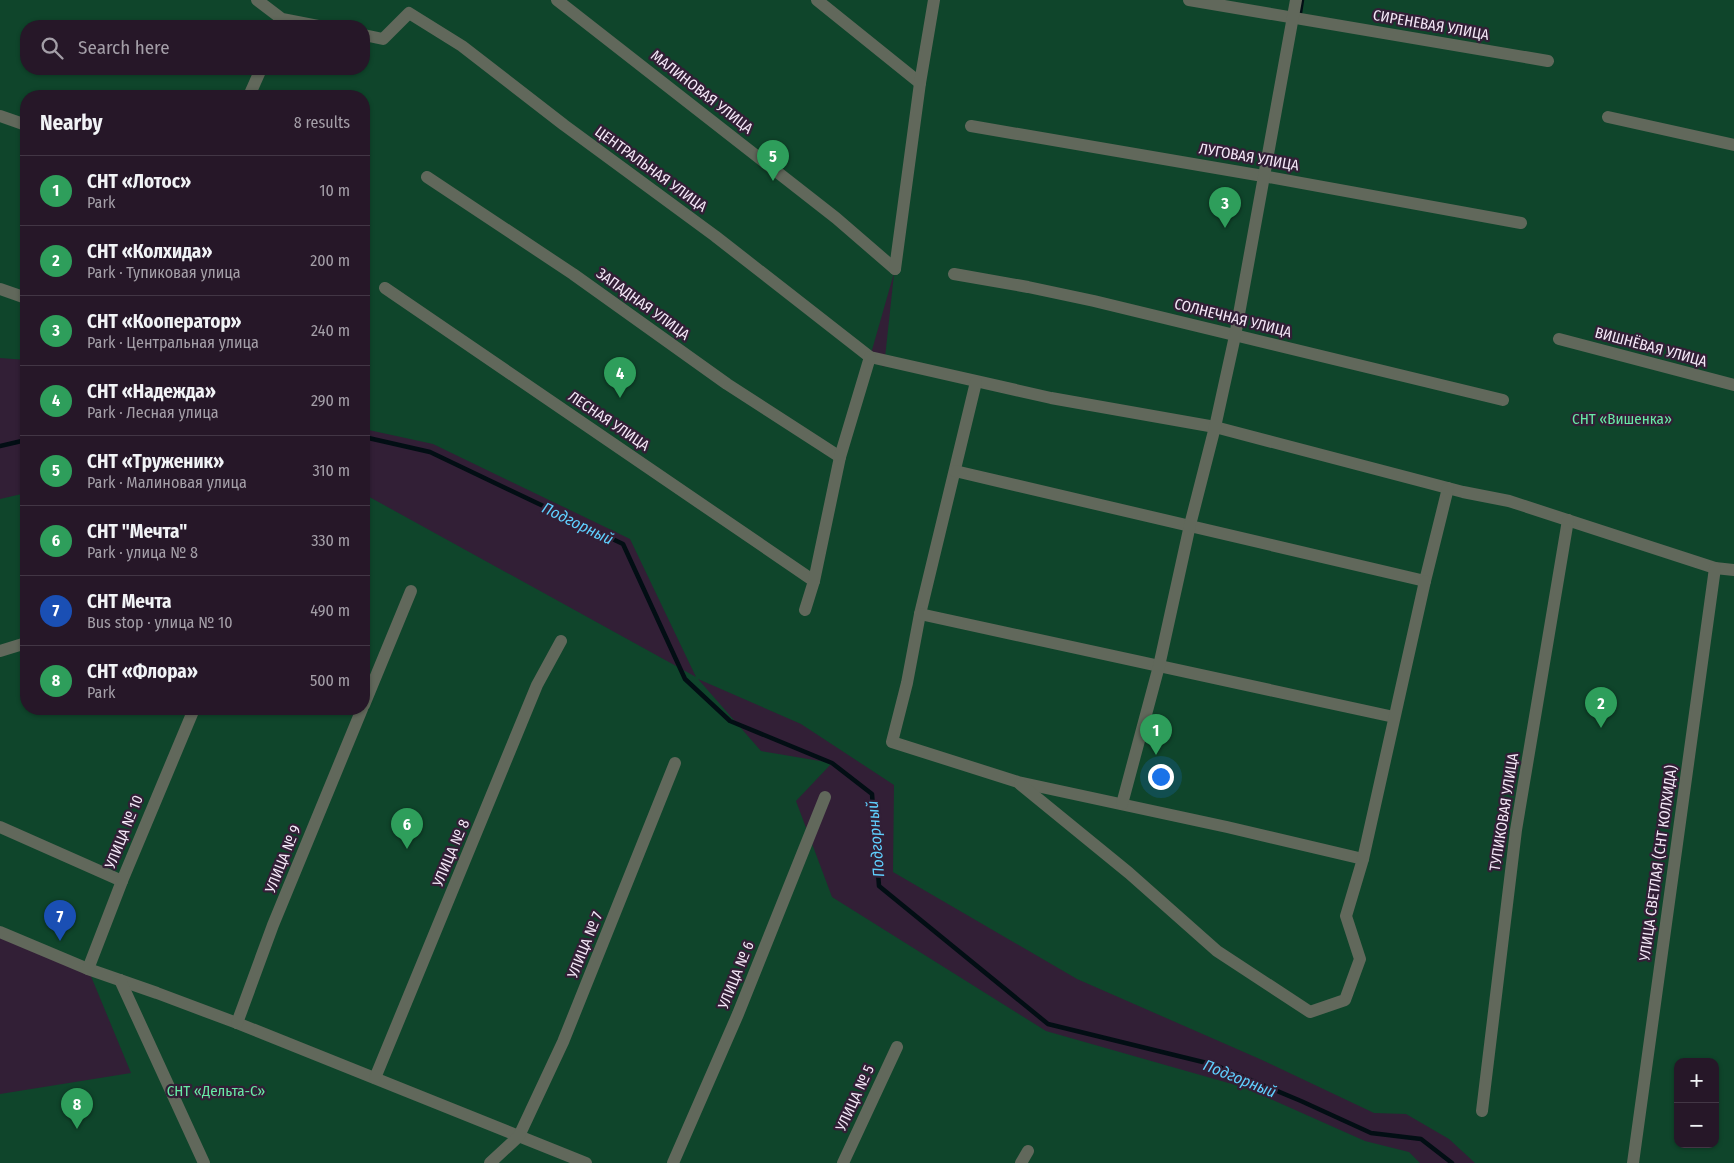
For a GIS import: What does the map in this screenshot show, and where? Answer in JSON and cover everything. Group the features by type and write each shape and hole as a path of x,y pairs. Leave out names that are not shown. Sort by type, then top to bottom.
{"street":[{"path":"257,0 277,20"},
{"name":"МАЛИНОВАЯ УЛИЦА","path":"557,0 836,218 895,269 920,83"},
{"path":"817,0 920,83 934,0"},
{"name":"СИРЕНЕВАЯ УЛИЦА","path":"1189,0 1548,61"},
{"path":"1122,804 1159,666 1190,526 1215,427 1234,336 1296,0"},
{"name":"ЦЕНТРАЛЬНАЯ УЛИЦА","path":"370,36 383,39 409,13 462,46 564,125 715,236 870,357"},
{"path":"252,90 258,75"},
{"path":"0,116 20,123"},
{"path":"1608,117 1734,145"},
{"name":"ЛУГОВАЯ УЛИЦА","path":"971,126 1522,223"},
{"name":"ЗАПАДНАЯ УЛИЦА","path":"427,177 574,274 727,384 840,457"},
{"name":"СОЛНЕЧНАЯ УЛИЦА","path":"954,274 1094,301 1503,400"},
{"name":"ЛЕСНАЯ УЛИЦА","path":"385,288 814,581"},
{"path":"0,290 20,296"},
{"name":"ВИШНЁВАЯ УЛИЦА","path":"1559,340 1734,385"},
{"path":"805,610 814,581 840,457 870,357 1051,398 1215,427 1448,488 1509,501 1715,568 1734,570"},
{"path":"976,382 920,614 907,683 892,742 1018,782 1246,831 1363,859"},
{"path":"954,471 1425,580"},
{"path":"1018,782 1129,873 1217,951 1310,1012 1345,1000 1360,959 1346,916 1363,859 1425,580 1448,488"},
{"name":"ТУПИКОВАЯ УЛИЦА","path":"1482,1111 1516,830 1568,520"},
{"name":"УЛИЦА СВЕТЛАЯ (СНТ КОЛХИДА)","path":"1633,1163 1715,568"},
{"path":"370,681 411,591"},
{"path":"920,614 1394,717"},
{"name":"УЛИЦА № 8","path":"375,1078 537,685 561,641"},
{"path":"0,651 20,645"},
{"name":"УЛИЦА № 10","path":"88,969 122,881 191,715"},
{"name":"УЛИЦА № 9","path":"237,1023 273,925 360,715"},
{"name":"УЛИЦА № 7","path":"519,1136 563,1042 675,764"},
{"name":"УЛИЦА № 6","path":"673,1163 738,1014 825,797"},
{"path":"0,827 122,881"},
{"path":"0,932 88,969 237,1023 586,1163"},
{"path":"120,980 204,1163"},
{"name":"УЛИЦА № 5","path":"842,1163 896,1047"},
{"path":"490,1163 519,1136"},
{"path":"1021,1163 1028,1151"}],"green space":[{"path":"0,0 1734,0 1734,1163 1475,1163 1449,1139 1406,1114 1374,1113 1262,1060 1077,979 893,872 894,785 801,724 698,679 761,751 832,763 796,801 832,897 1046,1031 1246,1088 1365,1141 1409,1152 1420,1163 0,1163 0,1094 131,1073 88,969 0,932 0,499 20,494 20,715 370,715 370,497 696,677 630,539 433,444 370,430 370,90 20,90 20,360 0,358","holes":["894,273 884,367 870,357"]}],"waterway":[{"path":"1300,13 1302,0"},
{"name":"Подгорный","path":"370,438 430,452 623,544 685,679 730,721 832,763 872,794 879,886 1048,1024 1215,1065 1371,1133 1421,1139 1452,1163"},
{"name":"Подгорный","path":"0,446 20,441"}],"place":[{"name":"СНТ «Труженик»","path":"773,181"},
{"name":"СНТ «Кооператор»","path":"1225,228"},
{"name":"СНТ «Надежда»","path":"620,398"},
{"name":"СНТ «Колхида»","path":"1601,728"},
{"name":"СНТ «Лотос»","path":"1156,755"},
{"name":"СНТ \"Мечта\"","path":"407,849"},
{"name":"СНТ Мечта","path":"60,941"},
{"name":"СНТ «Флора»","path":"77,1129"}],"park label":[{"name":"СНТ «Вишенка»","path":"1622,419"},
{"name":"СНТ «Дельта-С»","path":"216,1091"}]}
